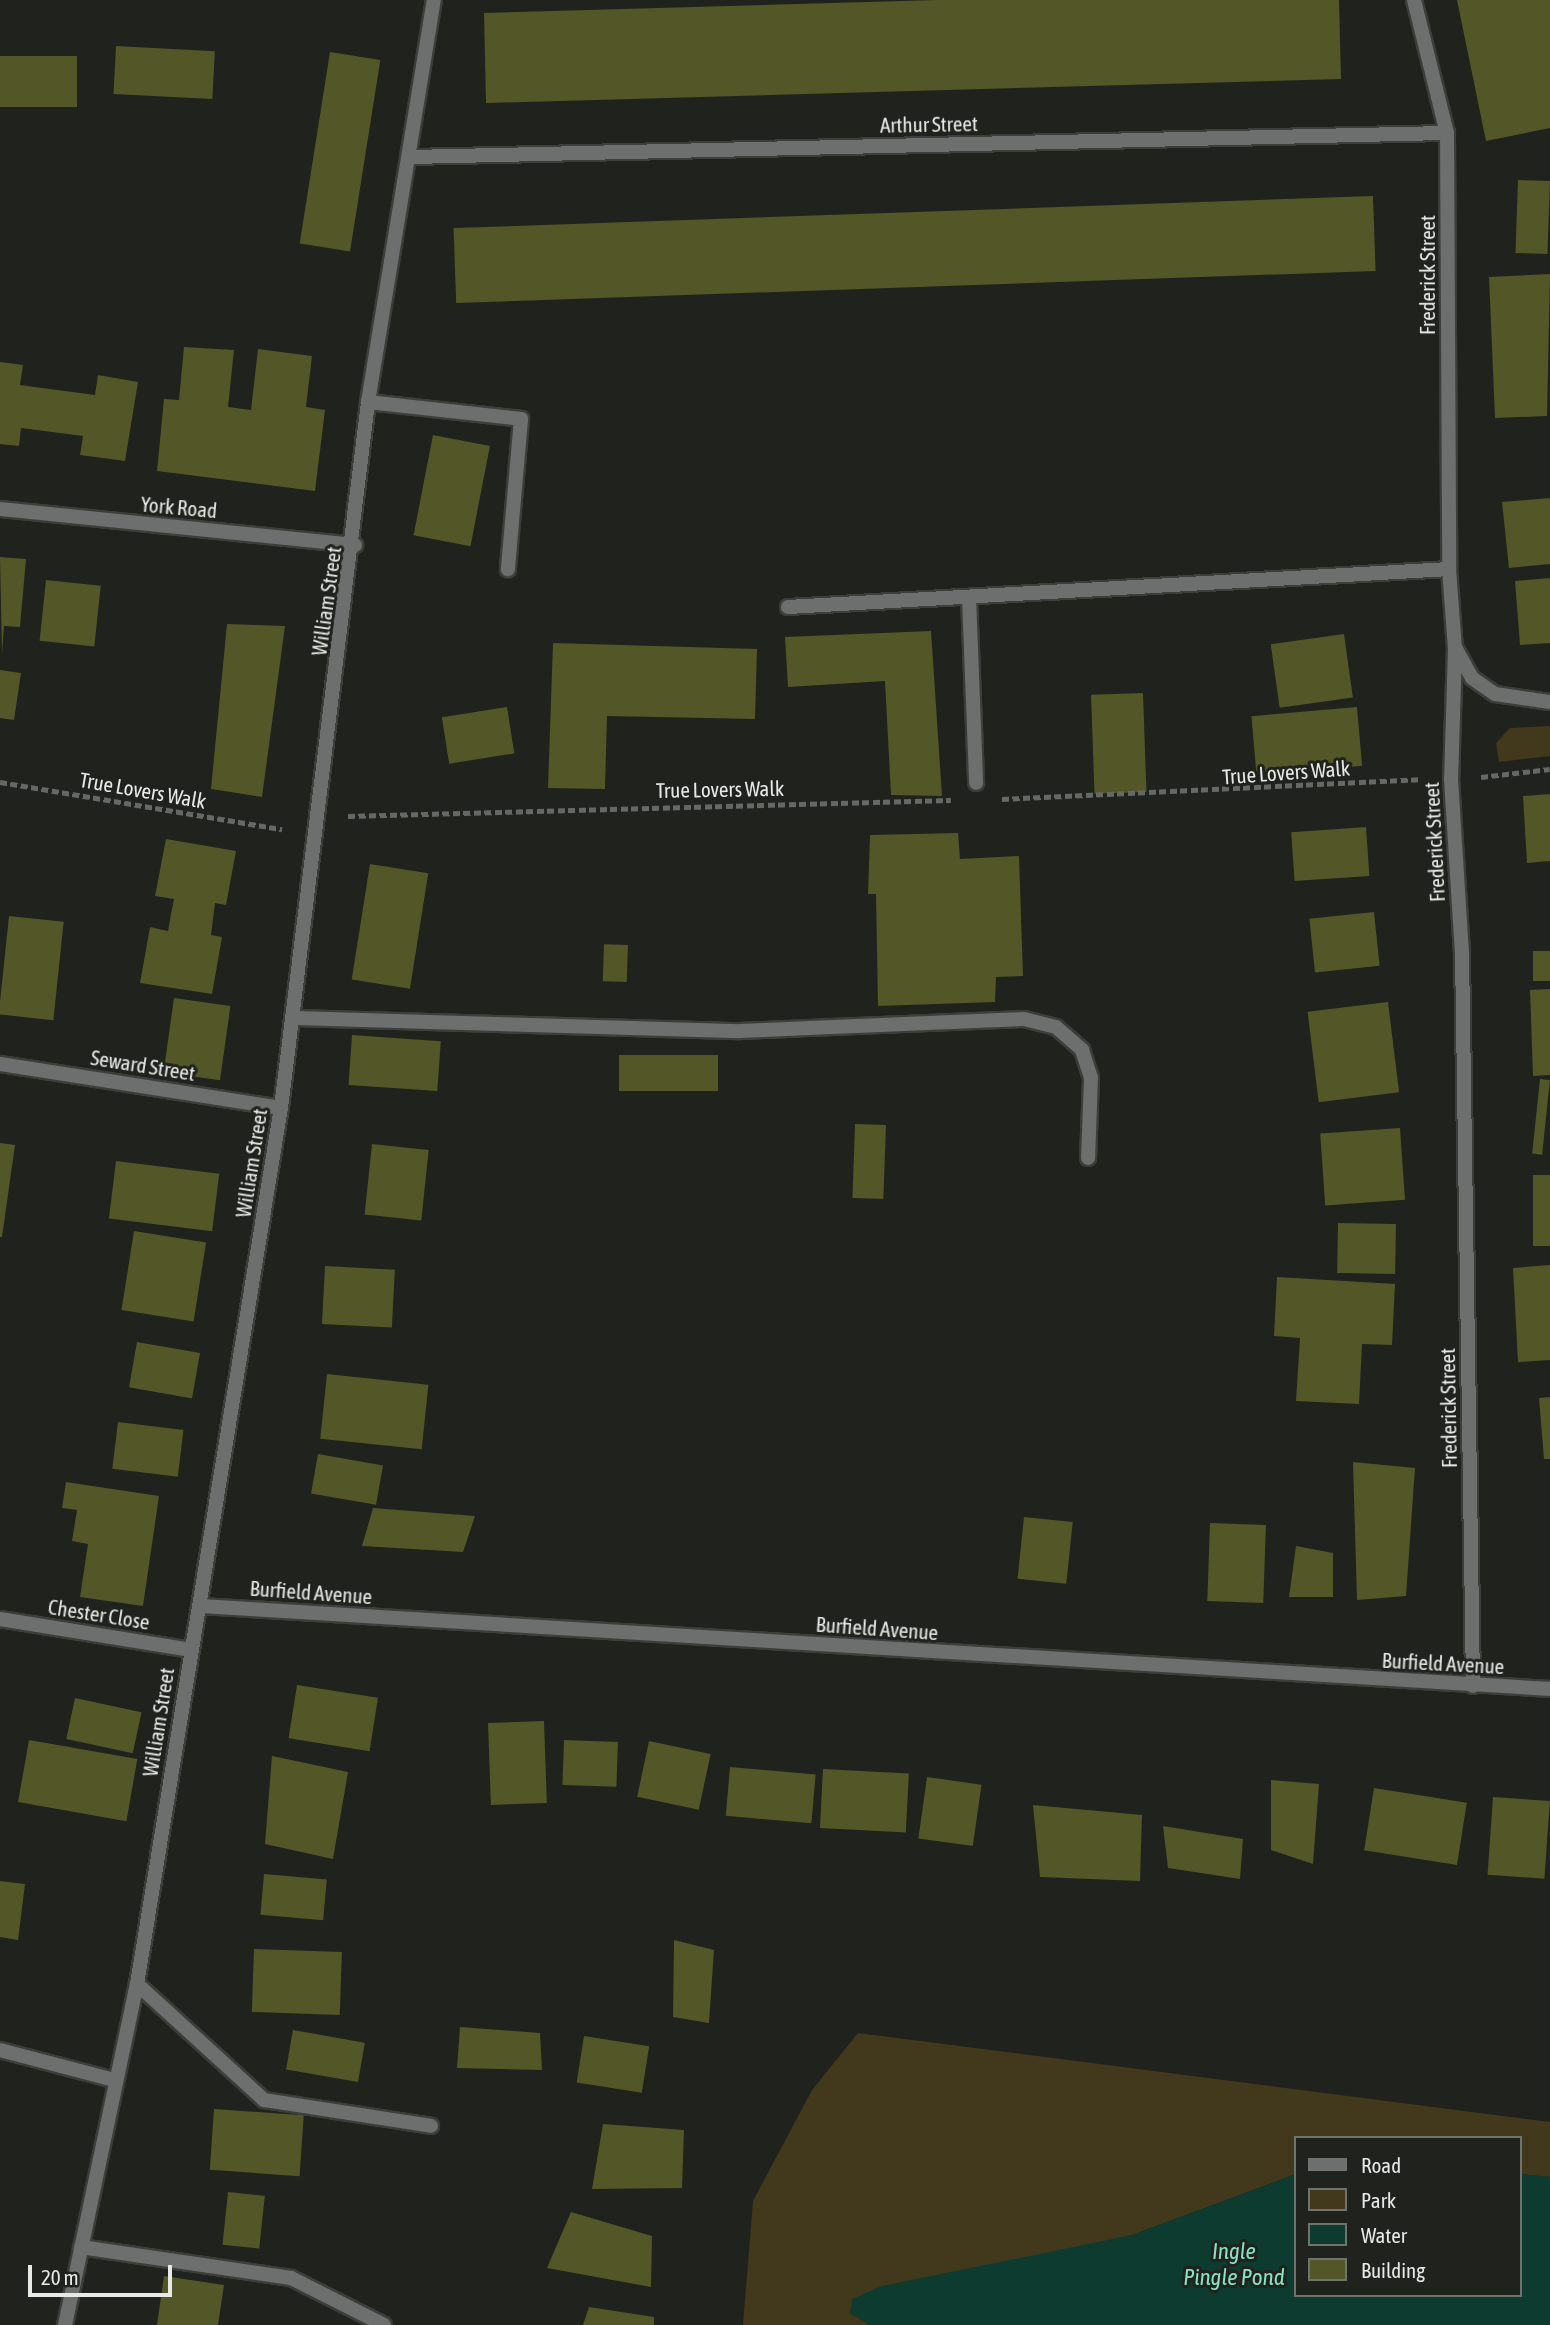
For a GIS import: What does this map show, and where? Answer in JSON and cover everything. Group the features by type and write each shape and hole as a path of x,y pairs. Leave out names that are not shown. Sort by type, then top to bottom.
{"street":[{"name":"William Street","path":"65,2325 114,2080 137,1984 281,1108 295,1018 315,835 355,545 368,402 411,157 434,0"},
{"name":"Frederick Street","path":"1414,0 1447,133 1449,569 1455,648 1451,779 1462,966 1474,1686"},
{"name":"Arthur Street","path":"411,157 1447,133"},
{"path":"368,402 521,419 508,569"},
{"name":"York Road","path":"0,509 355,545"},
{"path":"788,607 1449,569"},
{"path":"969,597 976,783"},
{"path":"1455,648 1472,678 1495,694 1550,702"},
{"path":"295,1018 740,1031 1024,1019 1056,1027 1082,1050 1091,1078 1088,1158"},
{"name":"Seward Street","path":"0,1064 281,1108"},
{"name":"Burfield Avenue","path":"201,1606 1550,1689"},
{"name":"Chester Close","path":"0,1619 192,1650"},
{"path":"137,1984 264,2099 431,2126"},
{"path":"0,2050 114,2080"},
{"path":"81,2247 291,2278 384,2325"}],"path":[{"name":"True Lovers Walk","path":"992,799 1451,779 1550,769"},
{"name":"True Lovers Walk","path":"0,782 315,835 356,813 964,800"}],"green space":[{"path":"1550,726 1550,756 1499,762 1496,743 1510,728"},
{"path":"858,2033 1550,2122 1550,2177 1522,2174 1522,2136 1294,2136 1294,2175 1132,2235 850,2313 870,2325 743,2325 753,2201 812,2090"}],"water":[{"name":"Ingle Pingle Pond","path":"1522,2174 1550,2177 1550,2325 870,2325 850,2313 852,2299 882,2286 1132,2235 1294,2175 1294,2297 1522,2297"}],"building":[{"path":"936,0 1339,0 1341,79 486,103 484,13"},
{"path":"1457,0 1550,0 1550,128 1486,141"},
{"path":"116,46 215,51 212,99 113,94"},
{"path":"330,52 380,60 350,252 300,244"},
{"path":"0,56 77,56 77,107 0,107"},
{"path":"1518,180 1550,181 1547,254 1515,253"},
{"path":"1373,196 1376,271 456,303 454,228"},
{"path":"1550,274 1547,416 1495,418 1489,277"},
{"path":"184,347 234,350 228,407 251,410 258,349 312,356 306,407 325,410 315,491 157,471 164,399 179,400"},
{"path":"0,362 23,365 20,385 95,395 98,375 138,382 125,461 80,455 83,436 21,428 19,446 0,444"},
{"path":"433,435 490,446 470,546 414,535"},
{"path":"1550,498 1550,564 1509,568 1502,502"},
{"path":"0,557 26,559 20,627 4,626 2,654"},
{"path":"1550,578 1550,643 1520,645 1515,581"},
{"path":"46,580 101,586 94,646 40,641"},
{"path":"227,624 285,626 262,797 211,789"},
{"path":"931,631 942,796 891,795 885,681 788,687 785,637"},
{"path":"1344,634 1353,697 1280,708 1271,644"},
{"path":"553,643 757,649 755,719 607,716 605,789 548,788"},
{"path":"0,670 21,673 14,720 0,718"},
{"path":"1143,693 1146,792 1094,794 1091,695"},
{"path":"507,707 514,753 449,764 442,717"},
{"path":"1357,707 1362,766 1257,775 1251,716"},
{"path":"1550,794 1550,861 1527,863 1523,796"},
{"path":"1366,827 1369,876 1295,881 1291,832"},
{"path":"958,833 960,859 1019,856 1023,976 996,977 995,1002 878,1006 876,894 868,894 870,835"},
{"path":"166,839 236,851 226,905 215,903 211,935 222,937 212,994 140,983 150,927 168,931 174,899 155,896"},
{"path":"370,864 428,873 410,989 352,980"},
{"path":"1374,912 1380,966 1315,972 1309,919"},
{"path":"9,916 64,922 53,1020 0,1015"},
{"path":"604,944 628,945 627,982 603,981"},
{"path":"1533,951 1550,951 1550,981 1533,981"},
{"path":"1550,989 1550,1075 1533,1076 1530,990"},
{"path":"174,998 230,1006 220,1080 164,1072"},
{"path":"1388,1002 1399,1092 1319,1102 1308,1012"},
{"path":"352,1035 441,1041 437,1091 349,1085"},
{"path":"619,1055 718,1055 718,1091 619,1091"},
{"path":"1540,1079 1550,1080 1542,1155 1532,1154"},
{"path":"855,1124 886,1125 883,1199 852,1198"},
{"path":"1400,1128 1405,1200 1325,1205 1320,1134"},
{"path":"0,1143 15,1145 2,1237 0,1237"},
{"path":"372,1144 429,1150 421,1221 365,1215"},
{"path":"116,1161 219,1174 212,1231 109,1219"},
{"path":"1533,1175 1550,1175 1550,1246 1533,1246"},
{"path":"1338,1223 1396,1224 1395,1274 1337,1273"},
{"path":"134,1231 206,1242 194,1321 121,1310"},
{"path":"1550,1265 1550,1360 1518,1362 1513,1268"},
{"path":"325,1266 395,1270 392,1328 322,1324"},
{"path":"1277,1277 1395,1284 1392,1345 1362,1344 1359,1404 1296,1401 1300,1338 1274,1336"},
{"path":"137,1342 200,1353 192,1398 129,1387"},
{"path":"327,1374 428,1385 422,1449 320,1439"},
{"path":"1550,1397 1550,1459 1544,1459 1539,1398"},
{"path":"118,1422 184,1430 178,1477 112,1469"},
{"path":"318,1454 383,1465 376,1505 311,1493"},
{"path":"1353,1462 1415,1468 1406,1596 1357,1600"},
{"path":"66,1482 159,1496 143,1606 80,1597 88,1544 72,1541 77,1510 62,1508"},
{"path":"373,1508 475,1516 463,1552 362,1546"},
{"path":"1024,1517 1073,1522 1066,1584 1018,1579"},
{"path":"1210,1523 1266,1525 1263,1603 1207,1601"},
{"path":"1296,1546 1333,1553 1333,1597 1289,1597"},
{"path":"297,1685 378,1698 370,1751 289,1738"},
{"path":"75,1698 142,1712 133,1753 66,1739"},
{"path":"544,1721 547,1803 491,1805 488,1723"},
{"path":"29,1740 137,1759 126,1821 18,1802"},
{"path":"564,1740 618,1742 616,1787 562,1785"},
{"path":"649,1741 711,1754 699,1810 637,1797"},
{"path":"272,1756 348,1772 333,1859 265,1844"},
{"path":"730,1767 816,1774 811,1823 726,1816"},
{"path":"823,1769 909,1774 906,1832 820,1828"},
{"path":"927,1777 981,1785 973,1846 918,1838"},
{"path":"1271,1780 1319,1784 1313,1864 1271,1850"},
{"path":"1374,1788 1467,1803 1457,1865 1364,1850"},
{"path":"1493,1797 1550,1801 1544,1879 1488,1875"},
{"path":"1033,1805 1142,1815 1140,1881 1040,1877"},
{"path":"1163,1826 1243,1839 1240,1879 1168,1868"},
{"path":"264,1874 327,1879 323,1920 260,1915"},
{"path":"0,1881 25,1884 18,1940 0,1937"},
{"path":"674,1940 714,1950 709,2023 673,2017"},
{"path":"254,1949 342,1952 340,2015 252,2012"},
{"path":"460,2027 540,2033 542,2070 457,2068"},
{"path":"293,2030 365,2043 358,2082 286,2069"},
{"path":"584,2036 649,2046 642,2093 577,2082"},
{"path":"214,2109 304,2115 300,2176 210,2170"},
{"path":"603,2124 684,2130 682,2188 592,2189"},
{"path":"228,2192 265,2196 259,2249 222,2245"},
{"path":"571,2212 652,2236 651,2287 547,2268"},
{"path":"164,2276 224,2285 218,2325 157,2325"},
{"path":"589,2307 654,2317 654,2325 583,2325"}]}
